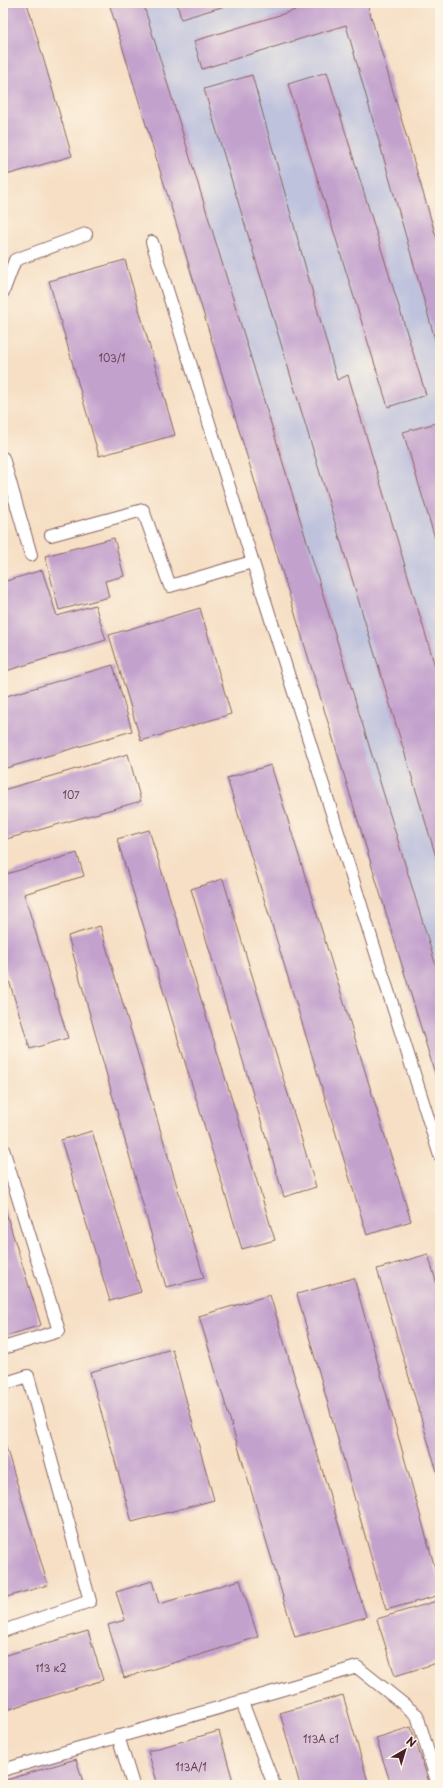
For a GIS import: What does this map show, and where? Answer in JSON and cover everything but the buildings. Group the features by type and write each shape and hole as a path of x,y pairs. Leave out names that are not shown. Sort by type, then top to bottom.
{"lane":[{"path":"3,292 15,260 86,234"},
{"path":"152,242 440,1156"},
{"path":"3,458 31,555"},
{"path":"51,535 144,510 170,586 252,562"},
{"path":"3,1149 59,1331 3,1348"},
{"path":"3,1384 28,1376 90,1601 3,1631"},
{"path":"3,1770 118,1736 242,1702 357,1667 417,1715 438,1785"},
{"path":"242,1702 274,1785"},
{"path":"118,1736 133,1785"}],"shaded area":[{"path":"109,3 367,3 440,250 440,1092"}]}
